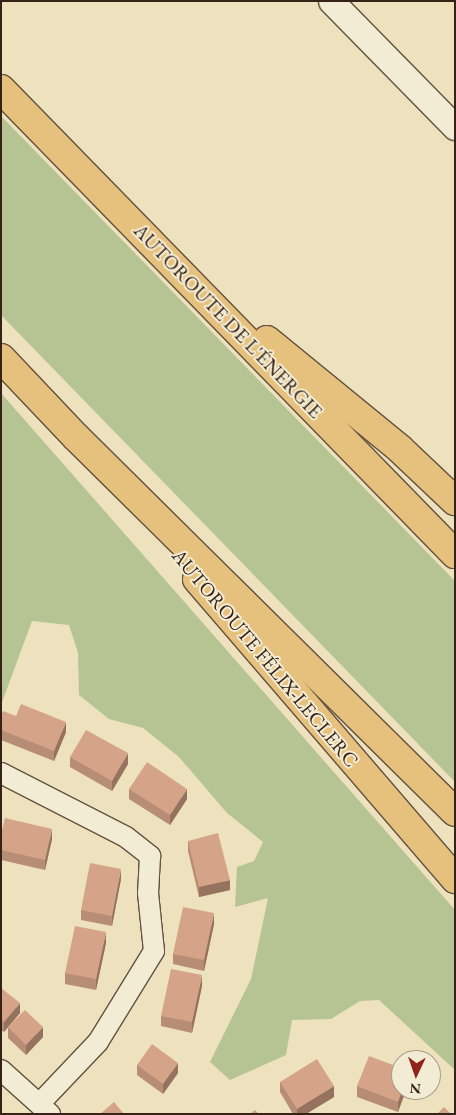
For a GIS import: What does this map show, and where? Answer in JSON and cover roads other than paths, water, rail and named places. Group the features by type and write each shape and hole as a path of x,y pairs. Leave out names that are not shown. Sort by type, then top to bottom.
{"highway":[{"name":"AUTOROUTE DE L'ÉNERGIE","path":"1,89 455,554"},
{"path":"162,253 400,449 455,501"},
{"path":"1,358 76,437 455,812"},
{"name":"AUTOROUTE FÉLIX-LECLERC","path":"76,437 455,879"}],"street":[{"path":"331,1 455,128"},
{"path":"1,773 126,837 150,856 148,893 154,951 98,1042 45,1108 1,1070"}]}
